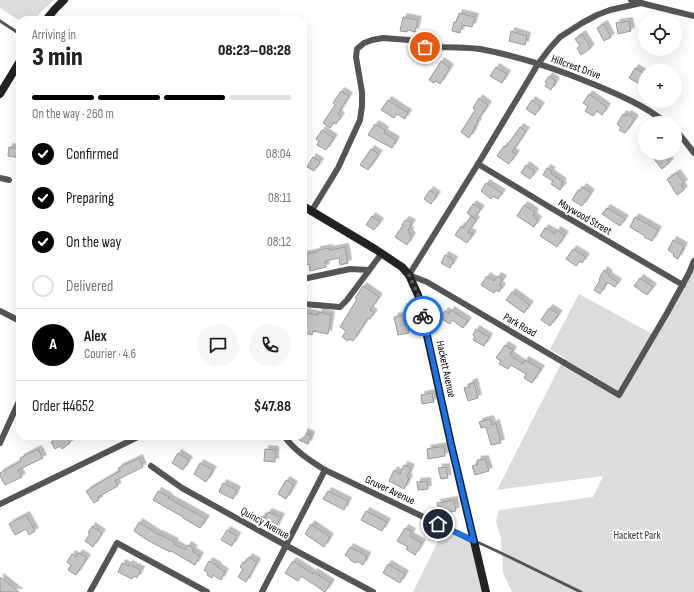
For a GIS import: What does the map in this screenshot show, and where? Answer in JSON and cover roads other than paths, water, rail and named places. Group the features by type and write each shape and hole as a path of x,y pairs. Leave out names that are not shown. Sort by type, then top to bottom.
{"main road":[{"path":"49,16 64,0"},
{"path":"0,94 16,68"},
{"name":"Hackett Avenue","path":"307,209 382,253 402,267 409,275 418,295 486,592"}],"street":[{"path":"631,0 694,16"},
{"path":"409,275 538,64 550,48 560,38 582,23 610,10 641,3"},
{"path":"311,212 338,168 360,120 362,92 356,57 358,49 364,43 383,38 409,40"},
{"name":"Hillcrest Drive","path":"425,47 479,49 538,64 617,94 656,116"},
{"path":"682,138 694,153"},
{"name":"Maywood Street","path":"478,164 557,212 682,284"},
{"path":"0,178 9,180"},
{"path":"307,304 340,307 347,300 382,253"},
{"path":"682,284 694,261"},
{"path":"307,278 350,269 369,270"},
{"name":"Park Road","path":"409,275 426,282 619,395 682,284"},
{"path":"0,311 16,319"},
{"path":"0,443 16,408"},
{"path":"0,504 132,440"},
{"name":"Gruver Avenue","path":"287,440 299,452 325,470 474,541"},
{"name":"Quincy Avenue","path":"151,466 182,488 373,592"},
{"path":"262,592 325,470"},
{"path":"90,592 117,543 207,592"}],"lane":[{"path":"0,21 16,31"},
{"name":"Gruver Avenue","path":"474,541 581,592"}],"park label":[{"name":"Hackett Park","path":"637,535"}]}
